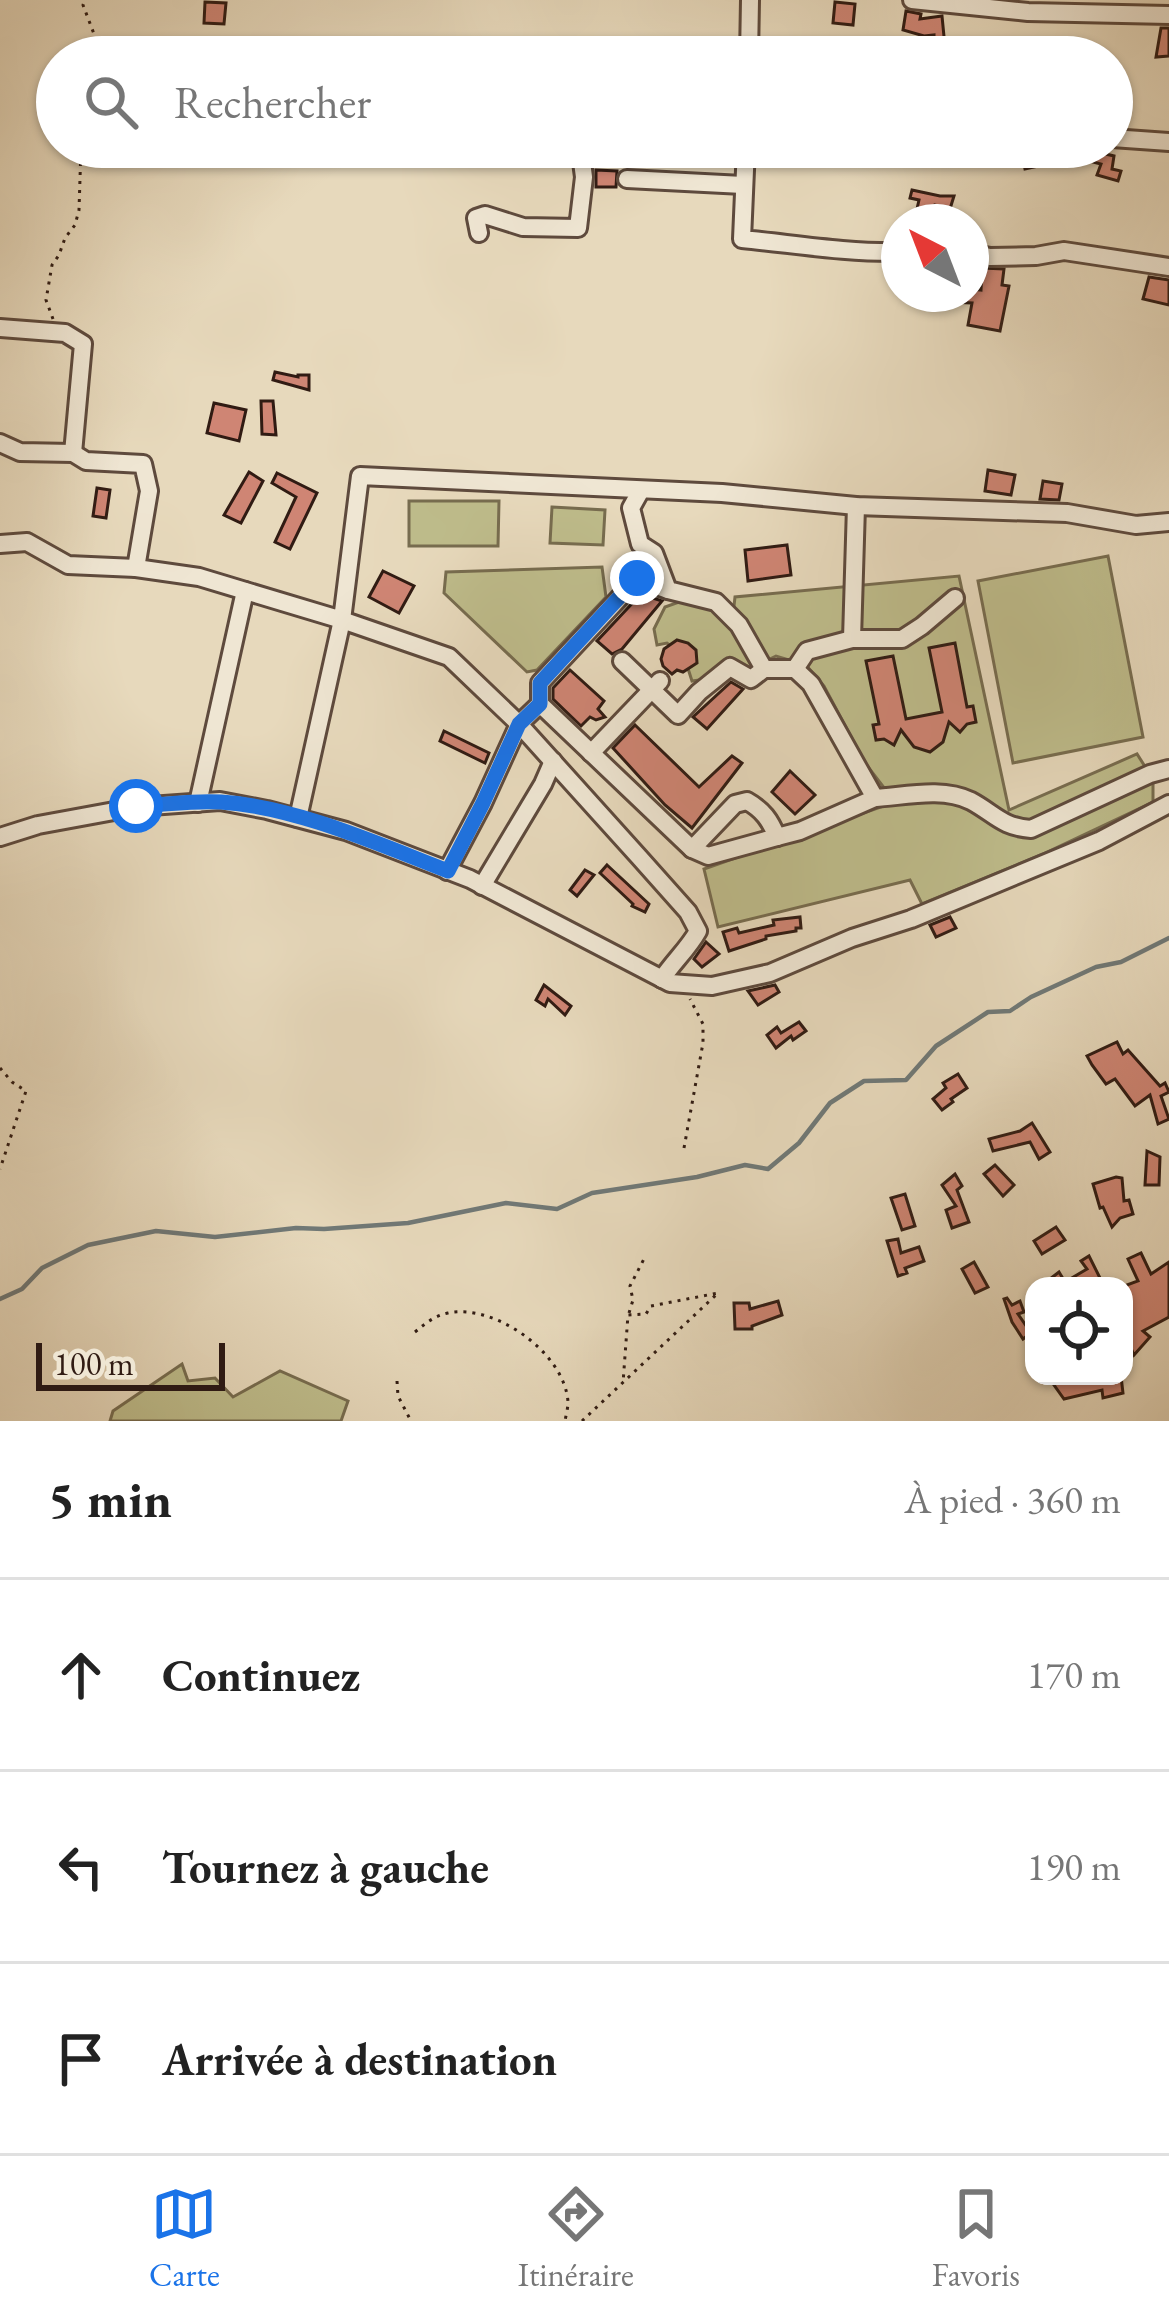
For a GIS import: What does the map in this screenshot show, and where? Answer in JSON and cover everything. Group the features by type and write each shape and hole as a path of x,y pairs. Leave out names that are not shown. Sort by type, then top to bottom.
{"street":[{"path":"749,36 750,0"},
{"path":"912,0 1169,15"},
{"path":"1133,139 1169,142"},
{"path":"479,233 476,218 484,215 523,227 578,228 583,168"},
{"path":"744,168 742,238 881,252"},
{"path":"626,179 743,185"},
{"path":"989,256 1064,251 1169,267"},
{"path":"0,328 65,332 82,344 74,453"},
{"path":"0,443 20,452 74,453 86,460 143,464 149,491 136,568"},
{"path":"298,818 342,620 360,476 722,494 856,506 1066,512 1136,525 1169,522"},
{"path":"641,490 631,508 640,544 654,553 668,590"},
{"path":"852,639 856,506"},
{"path":"0,544 26,542 68,565 199,577 449,657 519,724 688,912 698,931 662,979"},
{"path":"448,871 519,724 540,704 540,683 637,578 716,602 739,626 764,668"},
{"path":"197,803 245,590"},
{"path":"795,669 807,651 852,639 902,639 955,598"},
{"path":"622,661 656,686 678,715 730,667 751,679 764,668 795,669 811,684 875,798"},
{"path":"592,753 656,686"},
{"path":"540,704 692,849 708,856 800,831 875,798 943,793 968,800 1012,828 1031,829 1169,769"},
{"path":"482,886 553,761"},
{"path":"692,849 735,804 747,801 770,820 777,837"},
{"path":"0,837 136,806 220,802 298,818 346,831 482,886 670,983 712,986 770,973 852,938 911,920 1100,841 1169,804"}],"path":[{"path":"85,0 93,36"},
{"path":"59,332 46,300 52,266 79,210 80,168"},
{"path":"682,984 703,1024 684,1148"},
{"path":"0,1068 26,1090 0,1169"},
{"path":"623,1383 633,1300 630,1286 646,1255"},
{"path":"582,1421 718,1292 628,1315"},
{"path":"415,1332 433,1317 454,1311 489,1317 524,1334 546,1354 561,1378 568,1401 565,1421"},
{"path":"397,1381 398,1396 410,1421"}],"shaded area":[{"path":"409,501 499,501 498,546 409,546"},
{"path":"552,507 605,510 603,545 550,543"},
{"path":"1108,556 1143,737 1013,763 978,581"},
{"path":"602,567 606,597 537,670 527,672 444,593 446,572"},
{"path":"959,576 1009,810 1137,754 1153,779 1153,802 922,904 910,880 718,927 704,869 895,802 865,763 824,686 806,665 776,656 752,668 730,660 707,679 692,681 684,656 667,643 657,645 654,629 665,607 693,597 733,615 735,597"},
{"path":"182,1364 188,1381 215,1378 233,1397 280,1371 348,1401 341,1421 110,1421 113,1411"}],"building":[{"path":"205,2 226,3 224,24 204,23"},
{"path":"835,2 855,4 853,25 833,23"},
{"path":"906,11 921,14 920,19 942,16 944,36 903,30"},
{"path":"1161,28 1169,28 1169,56 1156,57"},
{"path":"1100,168 1121,171 1118,181 1097,175"},
{"path":"596,170 617,171 616,187 596,187"},
{"path":"912,190 954,196 952,204 918,204 919,200 910,198"},
{"path":"989,268 1004,269 1002,285 1009,286 1000,331 968,325 970,312 989,312"},
{"path":"1149,277 1169,280 1169,305 1143,299"},
{"path":"275,372 309,375 309,390 273,380"},
{"path":"261,401 273,401 276,435 262,434"},
{"path":"214,403 246,410 239,441 207,433"},
{"path":"988,470 1015,475 1011,495 985,491"},
{"path":"249,472 263,481 241,523 224,515"},
{"path":"277,473 317,493 290,549 275,542 296,497 272,483"},
{"path":"1043,481 1062,484 1059,500 1040,499"},
{"path":"97,488 110,490 106,518 93,516"},
{"path":"787,545 791,575 748,581 745,550"},
{"path":"383,571 414,586 399,613 369,597"},
{"path":"641,594 662,601 622,649 612,654 597,641"},
{"path":"677,640 696,650 697,663 672,674 661,659 664,649"},
{"path":"955,643 967,707 973,706 976,722 960,732 949,722 943,742 930,752 914,747 901,730 894,745 876,740 873,725 879,724 866,661 893,656 906,719 942,712 929,648"},
{"path":"570,670 604,701 598,709 605,717 590,717 581,726 553,699 553,688"},
{"path":"731,682 743,689 707,729 693,717"},
{"path":"635,725 699,787 732,756 742,763 692,828 613,748"},
{"path":"444,731 489,753 485,763 440,741"},
{"path":"790,771 815,795 795,814 772,792"},
{"path":"607,865 649,904 645,912 632,906 600,873"},
{"path":"585,870 594,875 577,896 570,890"},
{"path":"800,917 801,928 796,931 766,936 729,951 723,932 737,928 739,933 774,925 773,920"},
{"path":"950,917 956,928 936,937 930,925"},
{"path":"706,942 719,954 702,967 694,959"},
{"path":"544,985 571,1006 565,1015 548,999 545,1006 536,1000"},
{"path":"775,985 779,992 758,1005 748,991"},
{"path":"799,1022 806,1031 776,1048 767,1035 777,1027 781,1033"},
{"path":"1117,1042 1123,1054 1128,1050 1160,1086 1165,1083 1169,1092 1161,1096 1169,1119 1158,1124 1150,1095 1135,1106 1115,1079 1106,1084 1092,1065 1087,1056"},
{"path":"958,1074 967,1088 942,1110 933,1099 946,1088 943,1083"},
{"path":"1032,1123 1050,1152 1039,1159 1030,1142 993,1151 989,1139"},
{"path":"1147,1151 1160,1157 1159,1185 1145,1185"},
{"path":"995,1165 1014,1185 1003,1196 984,1174"},
{"path":"955,1174 969,1222 952,1228 946,1210 956,1206 942,1185"},
{"path":"1122,1178 1124,1201 1129,1200 1133,1214 1112,1227 1093,1184"},
{"path":"905,1194 915,1226 902,1230 891,1198"},
{"path":"1056,1227 1065,1240 1042,1254 1034,1241"},
{"path":"898,1239 901,1253 919,1247 924,1261 898,1276 887,1241"},
{"path":"1141,1253 1151,1274 1169,1262 1169,1317 1143,1331 1150,1337 1134,1355 1133,1283 1138,1281 1128,1259"},
{"path":"1089,1256 1100,1277 1073,1277 1087,1269 1081,1261"},
{"path":"974,1262 988,1287 975,1293 962,1269"},
{"path":"1004,1299 1012,1305 1020,1301 1023,1339 1012,1322"},
{"path":"778,1301 782,1315 752,1329 735,1329 734,1303 749,1303 750,1309"},
{"path":"1054,1385 1122,1385 1123,1393 1103,1398 1102,1390 1064,1399"}],"waterway":[{"path":"0,1299 22,1289 42,1268 88,1245 156,1231 215,1237 408,1223 506,1203 557,1209 592,1193 745,1165 768,1169 799,1143 830,1103 864,1081 906,1080 936,1046 988,1012 1010,1011 1096,967 1121,962 1169,938"}],"route":[{"path":"136,806 220,802 267,810 346,831 448,871 519,724 540,704 540,683 637,578"}]}
